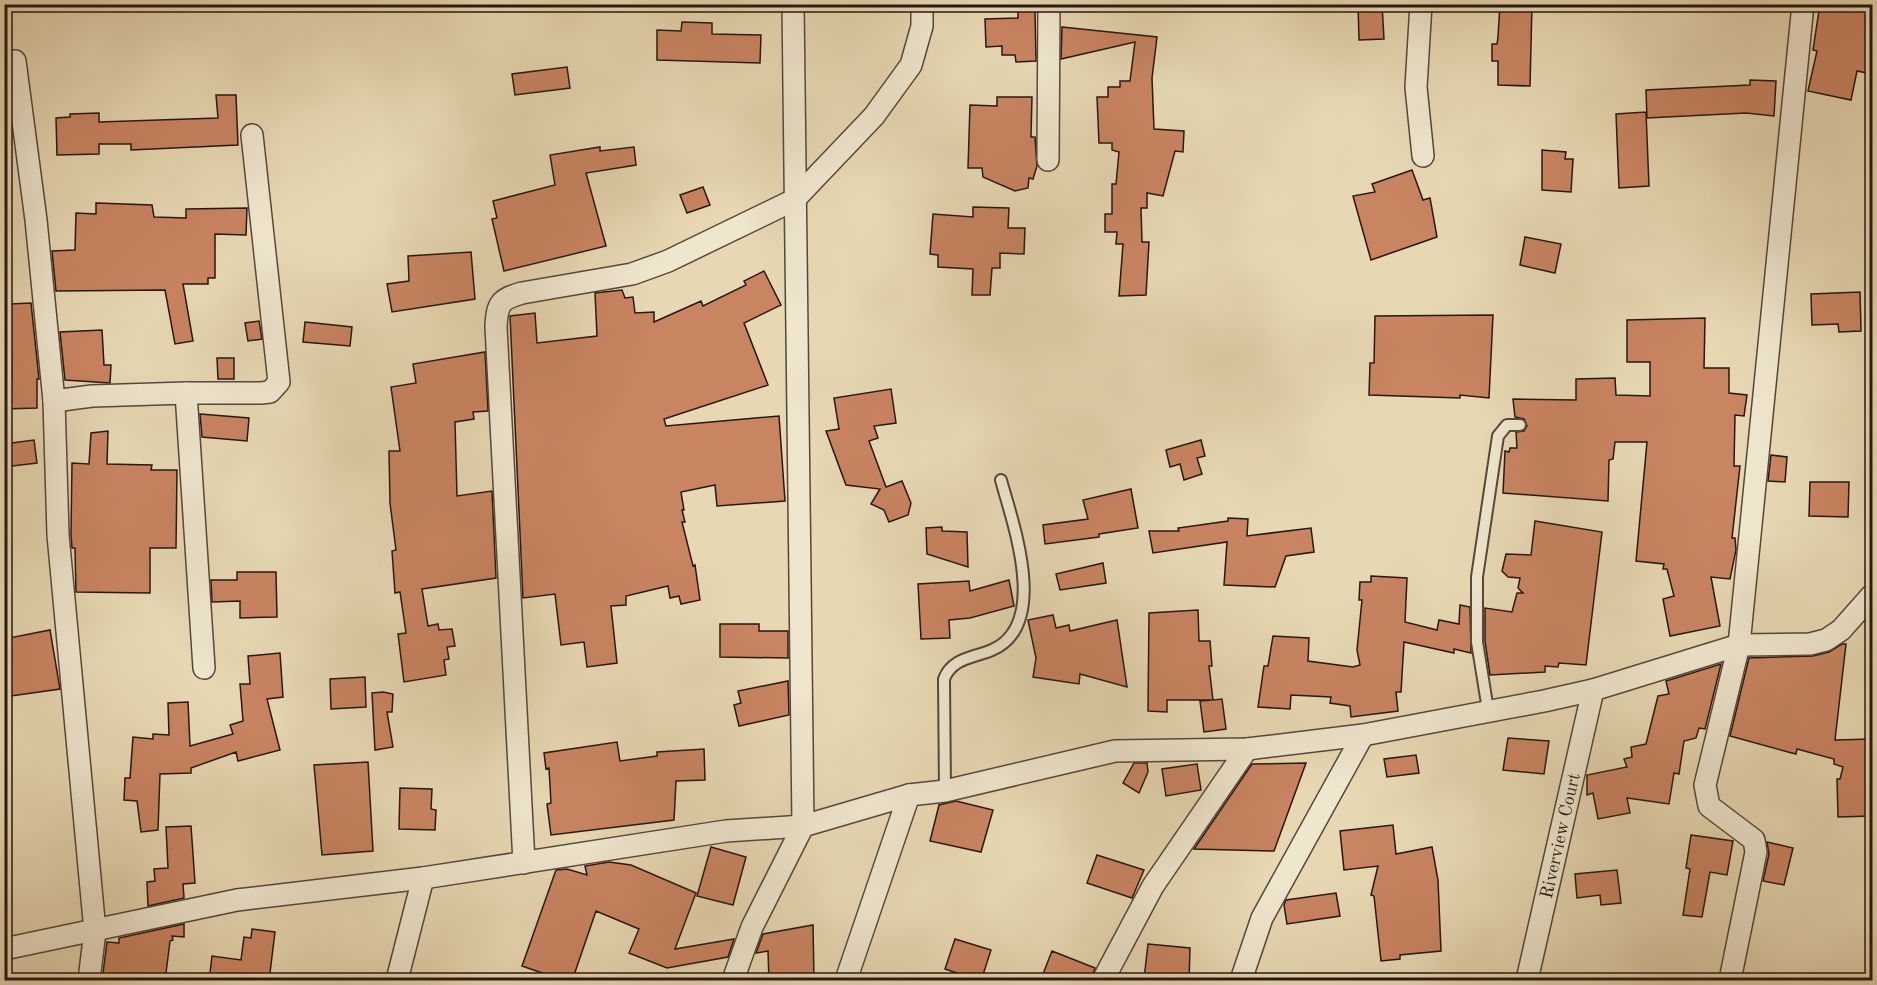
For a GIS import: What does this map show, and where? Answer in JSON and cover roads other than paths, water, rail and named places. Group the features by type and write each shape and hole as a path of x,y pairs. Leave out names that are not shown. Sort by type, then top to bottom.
{"street":[{"path":"733,981 752,927 803,826 793,4"},
{"path":"524,863 496,327 497,309 506,298 522,293 641,271 668,261 794,200 874,116 911,65 922,26 922,4"},
{"path":"1048,160 1049,4"},
{"path":"1421,4 1416,87 1423,156"},
{"path":"1730,981 1756,852 1754,840 1749,835 1709,806 1705,785 1739,645 1803,4"},
{"path":"15,61 36,220 54,401 58,535 95,931 89,981"},
{"path":"54,401 92,396 261,393 270,392 279,381 252,135"},
{"path":"186,393 204,668"},
{"path":"4,949 237,900 423,878 726,831 803,826 909,795 945,791 1115,751 1247,749 1363,735 1593,690 1739,645 1810,644 1826,640 1841,630 1872,595"},
{"name":"Riverview Court","path":"1527,981 1593,690"},
{"path":"1241,981 1262,918 1363,735"},
{"path":"1103,981 1153,886 1247,749"},
{"path":"846,981 909,795"},
{"path":"397,981 423,878"}],"lane":[{"path":"1488,710 1477,642 1477,577 1498,436 1507,425 1520,425"},
{"path":"945,791 944,680 948,669 957,662 1000,646 1017,628 1023,598 1023,561 1001,480"}]}
